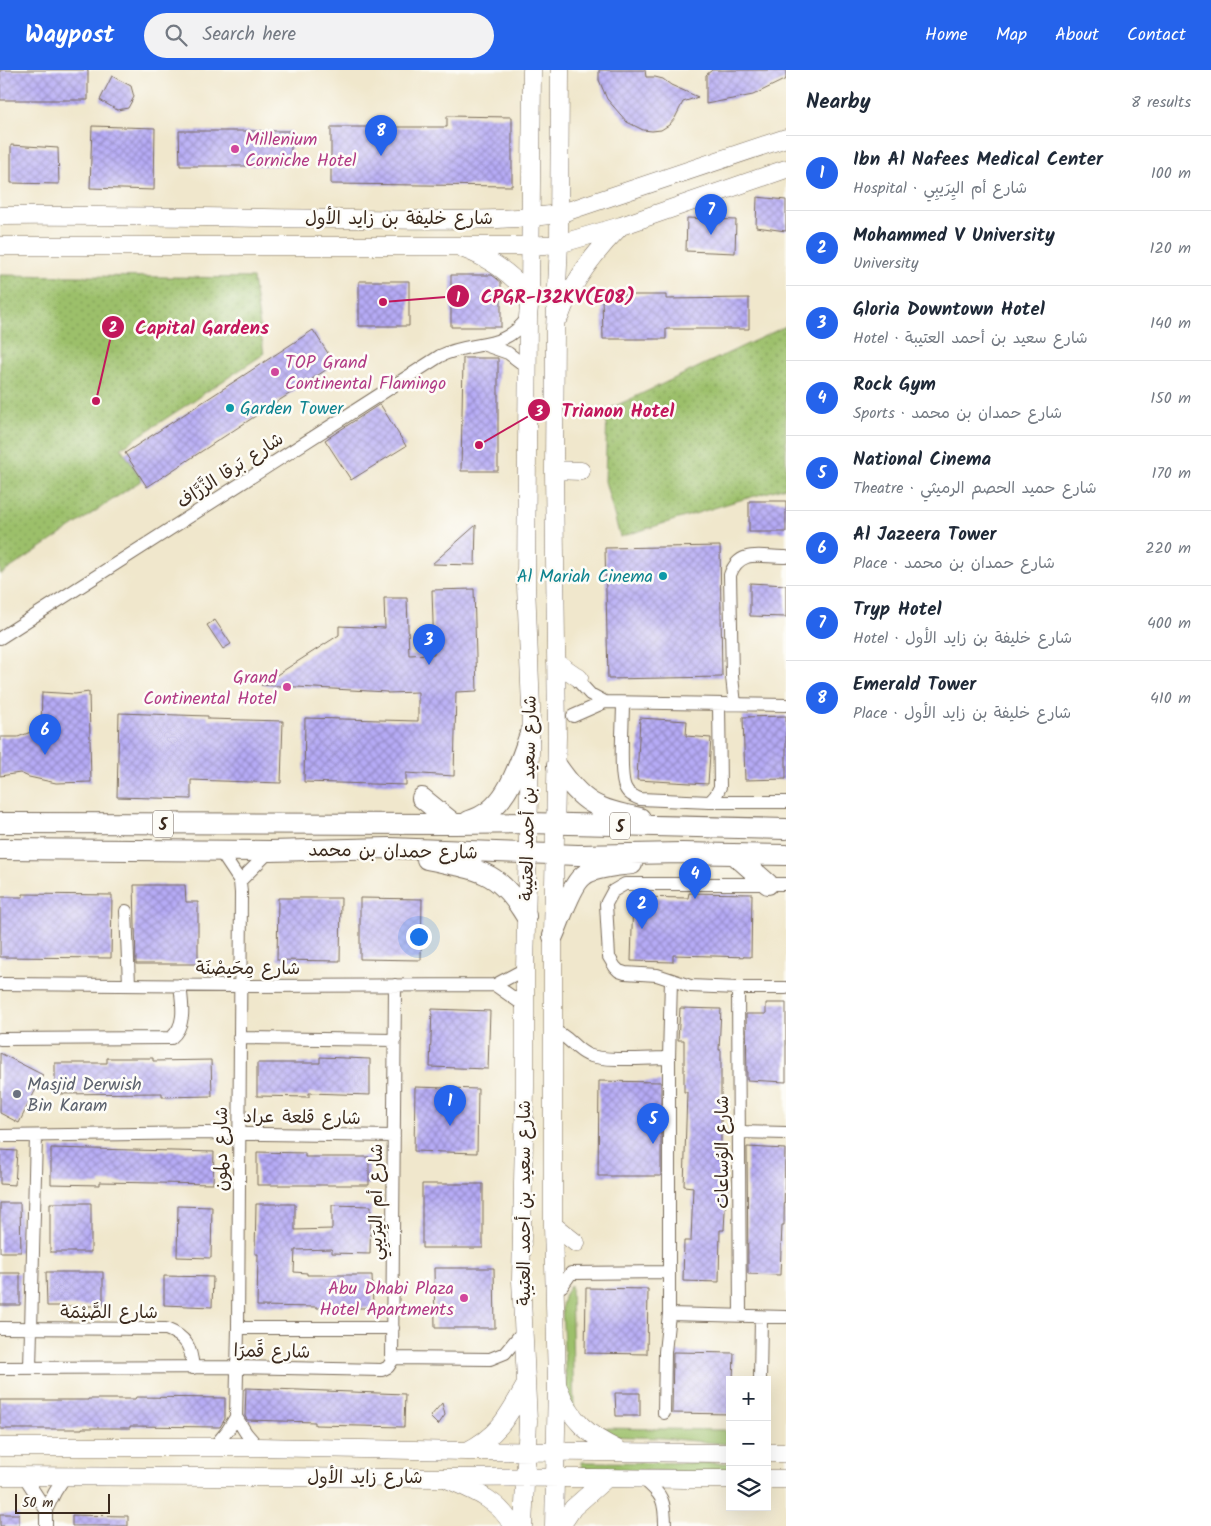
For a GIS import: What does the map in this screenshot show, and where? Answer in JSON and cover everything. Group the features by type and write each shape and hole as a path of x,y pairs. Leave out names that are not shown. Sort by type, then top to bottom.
{"main road":[{"name":"شارع سعيد بن أحمد العتيبة","path":"524,1526 528,1421 521,1280 525,1087 524,1006 531,708 526,585 532,70"},
{"name":"شارع سعيد بن أحمد العتيبة","path":"554,1526 557,1383 552,1225 554,854 557,766 554,470 555,328 559,244 560,70"},
{"name":"شارع خليفة بن زايد الأول","path":"0,216 93,215 424,220 530,218 559,214 786,138"},
{"name":"شارع خليفة بن زايد الأول","path":"0,246 530,246 559,244 621,226 786,170"},
{"path":"555,328 562,309 581,273 597,251 621,226"},
{"path":"452,246 478,254 501,267 530,296"},
{"path":"554,470 581,470"},
{"path":"556,662 580,680"},
{"path":"422,798 457,824 484,816 500,800 512,780 529,737"},
{"path":"557,766 580,795 599,808 684,827"},
{"name":"شارع حمدان بن محمد","path":"0,823 528,823 786,829"},
{"path":"389,848 484,872 503,886 516,900 526,916"},
{"name":"شارع حمدان بن محمد","path":"0,849 270,851 389,848 578,855 682,853 786,855"},
{"path":"554,936 572,891 583,875 591,871 682,853"},
{"path":"734,854 777,884"},
{"path":"552,1225 576,1243"},
{"path":"557,1383 566,1405 580,1425 599,1441 622,1451"},
{"path":"466,1452 486,1440 500,1428 525,1386"},
{"name":"شارع زايد الأول","path":"0,1447 258,1447 466,1452 622,1451 726,1453"},
{"path":"771,1453 786,1453"},
{"name":"شارع زايد الأول","path":"0,1476 444,1478 525,1476 556,1478 726,1479"},
{"path":"444,1478 474,1491 494,1504 512,1526"},
{"path":"561,1526 568,1514 583,1498 607,1478"},
{"path":"771,1479 786,1479"}],"street":[{"name":"شارع بَرقا الزَّرَّاف","path":"0,638 440,356 460,348 495,343 514,333 528,317"},
{"name":"شارع بَرقا الزَّرَّاف","path":"485,345 508,353 528,368"},
{"path":"735,704 732,677 730,575 732,568 744,558 751,556 786,557"},
{"path":"580,680 590,694 605,702 623,704 786,705"},
{"path":"573,716 605,702"},
{"path":"623,704 622,777 627,792 633,796 640,799 710,802 786,802"},
{"path":"710,802 720,787 719,704"},
{"path":"220,851 240,881 270,851"},
{"name":"شارع دلمون","path":"236,1417 240,881"},
{"path":"777,884 632,884 618,887 613,891 606,904 609,951 611,962 625,973 658,975 690,986 786,988"},
{"path":"126,911 129,984"},
{"name":"شارع مِحَيصْنَة","path":"0,984 239,986 495,985 525,969"},
{"path":"664,1413 665,1352 669,1314 669,1058 671,980"},
{"path":"0,1039 171,1038 177,1034 182,1022 180,985"},
{"name":"شارع أم اليِرَيبِي","path":"392,1358 396,985"},
{"path":"495,985 524,1006"},
{"name":"شارع الوُساعات","path":"738,988 740,1316"},
{"path":"554,1031 567,1037 576,1048 590,1056 669,1058"},
{"path":"239,1038 395,1040"},
{"path":"739,1132 786,1133"},
{"name":"شارع قلعة عراد","path":"0,1136 239,1134 394,1136"},
{"path":"30,1368 36,1136"},
{"path":"554,1291 562,1286 572,1274 669,1272"},
{"path":"669,1314 786,1317"},
{"path":"760,1376 761,1317"},
{"name":"شارع الصَّيْمَة","path":"0,1328 166,1329 177,1333 185,1340 190,1350 193,1368"},
{"path":"238,1328 393,1328"},
{"path":"392,1358 490,1359 504,1353 524,1330"},
{"name":"شارع قَمرَا","path":"0,1368 236,1367 382,1370 388,1367 392,1358"},
{"path":"214,1447 236,1417 258,1447"},
{"path":"46,1526 46,1510 66,1475"},
{"path":"24,1476 46,1510"},
{"path":"643,1479 662,1496 664,1526"}],"green space":[{"path":"0,275 253,278 264,354 121,448 142,480 0,575"},
{"path":"786,326 786,487 620,537 605,481 607,410"},
{"path":"571,1285 574,1412 566,1387 562,1305 565,1294"},
{"path":"602,1428 725,1430 726,1444 663,1438 603,1436"},
{"path":"582,1462 726,1463 726,1473 582,1469"}],"building":[{"path":"0,70 88,70 88,100 0,100"},
{"path":"599,70 645,70 646,77 663,79 671,85 698,97 683,102 675,118 661,130 643,130 627,122 607,99 599,80"},
{"path":"712,70 786,70 786,79 753,95 706,104 706,75"},
{"path":"112,76 131,86 134,97 128,108 117,110 100,100"},
{"path":"447,116 512,117 512,186 331,184 331,127 447,127"},
{"path":"92,126 155,128 154,190 90,188"},
{"name":"Millenium Corniche Hotel","path":"179,131 291,131 291,166 180,166"},
{"path":"11,145 58,148 59,184 11,183"},
{"path":"757,197 786,200 786,231 756,227"},
{"path":"687,218 736,220 735,253 686,251"},
{"path":"451,275 492,275 501,282 501,327 451,327"},
{"path":"359,281 409,281 409,326 359,326"},
{"path":"602,295 666,295 666,299 749,298 749,329 666,329 666,339 603,339"},
{"name":"Garden Tower","path":"313,330 335,364 147,487 125,453"},
{"path":"463,358 498,358 498,471 461,471"},
{"path":"380,404 406,446 351,480 325,440"},
{"path":"749,501 786,501 786,532 749,532"},
{"path":"476,525 475,565 432,564"},
{"path":"720,546 722,677 608,679 605,548"},
{"path":"750,583 786,585 786,617 750,616"},
{"path":"474,589 477,691 456,692 454,776 406,773 406,785 304,782 305,718 418,721 418,692 387,693 261,685 339,635 339,626 385,628 384,598 407,598 409,655 434,654 432,590"},
{"path":"215,620 231,644 223,649 207,625"},
{"path":"42,692 75,694 89,692 91,782 56,783 20,773 0,776 0,737 18,737 41,728"},
{"path":"119,713 208,716 208,719 283,721 281,783 191,780 191,799 117,797"},
{"path":"786,716 786,779 745,780 743,717"},
{"path":"640,718 687,721 686,736 711,738 708,784 637,780"},
{"path":"134,885 185,885 186,902 198,902 198,964 136,964"},
{"path":"689,893 752,894 751,957 673,955 673,962 631,961 633,897 688,898"},
{"path":"23,894 112,895 111,958 0,957 0,897 23,897"},
{"path":"278,898 341,898 340,961 277,960"},
{"path":"360,898 422,899 421,960 360,959"},
{"path":"766,1003 786,1003 786,1082 747,1080 746,1014 766,1014"},
{"path":"680,1008 721,1009 719,1050 721,1050 721,1193 726,1193 724,1230 720,1230 719,1282 683,1281 684,1241 691,1241 693,1187 684,1186 687,1092 684,1092 684,1040 678,1040"},
{"path":"432,1009 490,1011 488,1069 430,1067"},
{"name":"Masjid Derwish Bin Karam","path":"0,1053 43,1075 19,1123 0,1113"},
{"path":"320,1057 370,1059 370,1095 309,1093 309,1097 257,1096 257,1063 320,1063"},
{"path":"107,1058 153,1058 153,1061 211,1060 212,1096 162,1097 162,1093 55,1094 55,1063 107,1063"},
{"path":"599,1081 661,1082 661,1176 598,1176"},
{"path":"415,1087 478,1089 477,1153 414,1151"},
{"path":"747,1147 785,1149 784,1225 782,1225 780,1275 748,1274"},
{"path":"51,1148 214,1152 213,1184 100,1182 100,1185 51,1184"},
{"path":"0,1150 17,1151 15,1185 0,1184"},
{"path":"257,1152 305,1153 305,1157 369,1157 369,1185 257,1185"},
{"path":"422,1184 483,1184 483,1248 422,1248"},
{"path":"0,1203 20,1203 21,1252 0,1252"},
{"path":"50,1203 91,1203 91,1252 50,1252"},
{"path":"256,1204 295,1204 295,1230 332,1229 332,1205 371,1206 370,1254 332,1253 332,1249 295,1250 294,1272 307,1273 307,1275 372,1275 373,1308 257,1306 258,1254 255,1254"},
{"path":"178,1206 212,1207 211,1258 177,1257"},
{"name":"Abu Dhabi Plaza Hotel Apartments","path":"434,1268 494,1268 495,1328 435,1328"},
{"path":"46,1272 103,1272 103,1306 47,1306"},
{"path":"0,1273 20,1273 20,1305 0,1305"},
{"path":"164,1276 213,1277 212,1307 164,1305"},
{"path":"586,1288 648,1289 647,1354 585,1353"},
{"path":"673,1352 734,1353 733,1376 726,1376 726,1414 672,1413"},
{"path":"246,1388 405,1394 404,1427 315,1425 315,1422 247,1420 245,1416"},
{"path":"615,1393 640,1393 640,1416 616,1416"},
{"path":"136,1397 225,1398 225,1419 220,1427 130,1426 130,1428 0,1429 0,1400 135,1399"},
{"path":"442,1403 445,1415 438,1425 430,1417"},
{"path":"0,1514 19,1514 19,1526 0,1526"},
{"path":"72,1515 128,1516 128,1526 72,1526"}],"place":[{"name":"Millenium Corniche Hotel","path":"235,149"},
{"name":"Emerald Tower","path":"381,156"},
{"name":"Tryp Hotel","path":"711,235"},
{"name":"CPGR-132KV(E08)","path":"383,302"},
{"name":"TOP Grand Continental Flamingo","path":"275,372"},
{"name":"Capital Gardens","path":"96,401"},
{"name":"Garden Tower","path":"230,408"},
{"name":"Trianon Hotel","path":"479,445"},
{"name":"Al Mariah Cinema","path":"663,576"},
{"name":"Gloria Downtown Hotel","path":"429,665"},
{"name":"Grand Continental Hotel","path":"287,687"},
{"name":"Al Jazeera Tower","path":"45,755"},
{"name":"Rock Gym","path":"695,899"},
{"name":"Mohammed V University","path":"642,929"},
{"name":"Masjid Derwish Bin Karam","path":"17,1094"},
{"name":"Ibn Al Nafees Medical Center","path":"450,1126"},
{"name":"National Cinema","path":"653,1144"},
{"name":"Abu Dhabi Plaza Hotel Apartments","path":"464,1298"}]}
